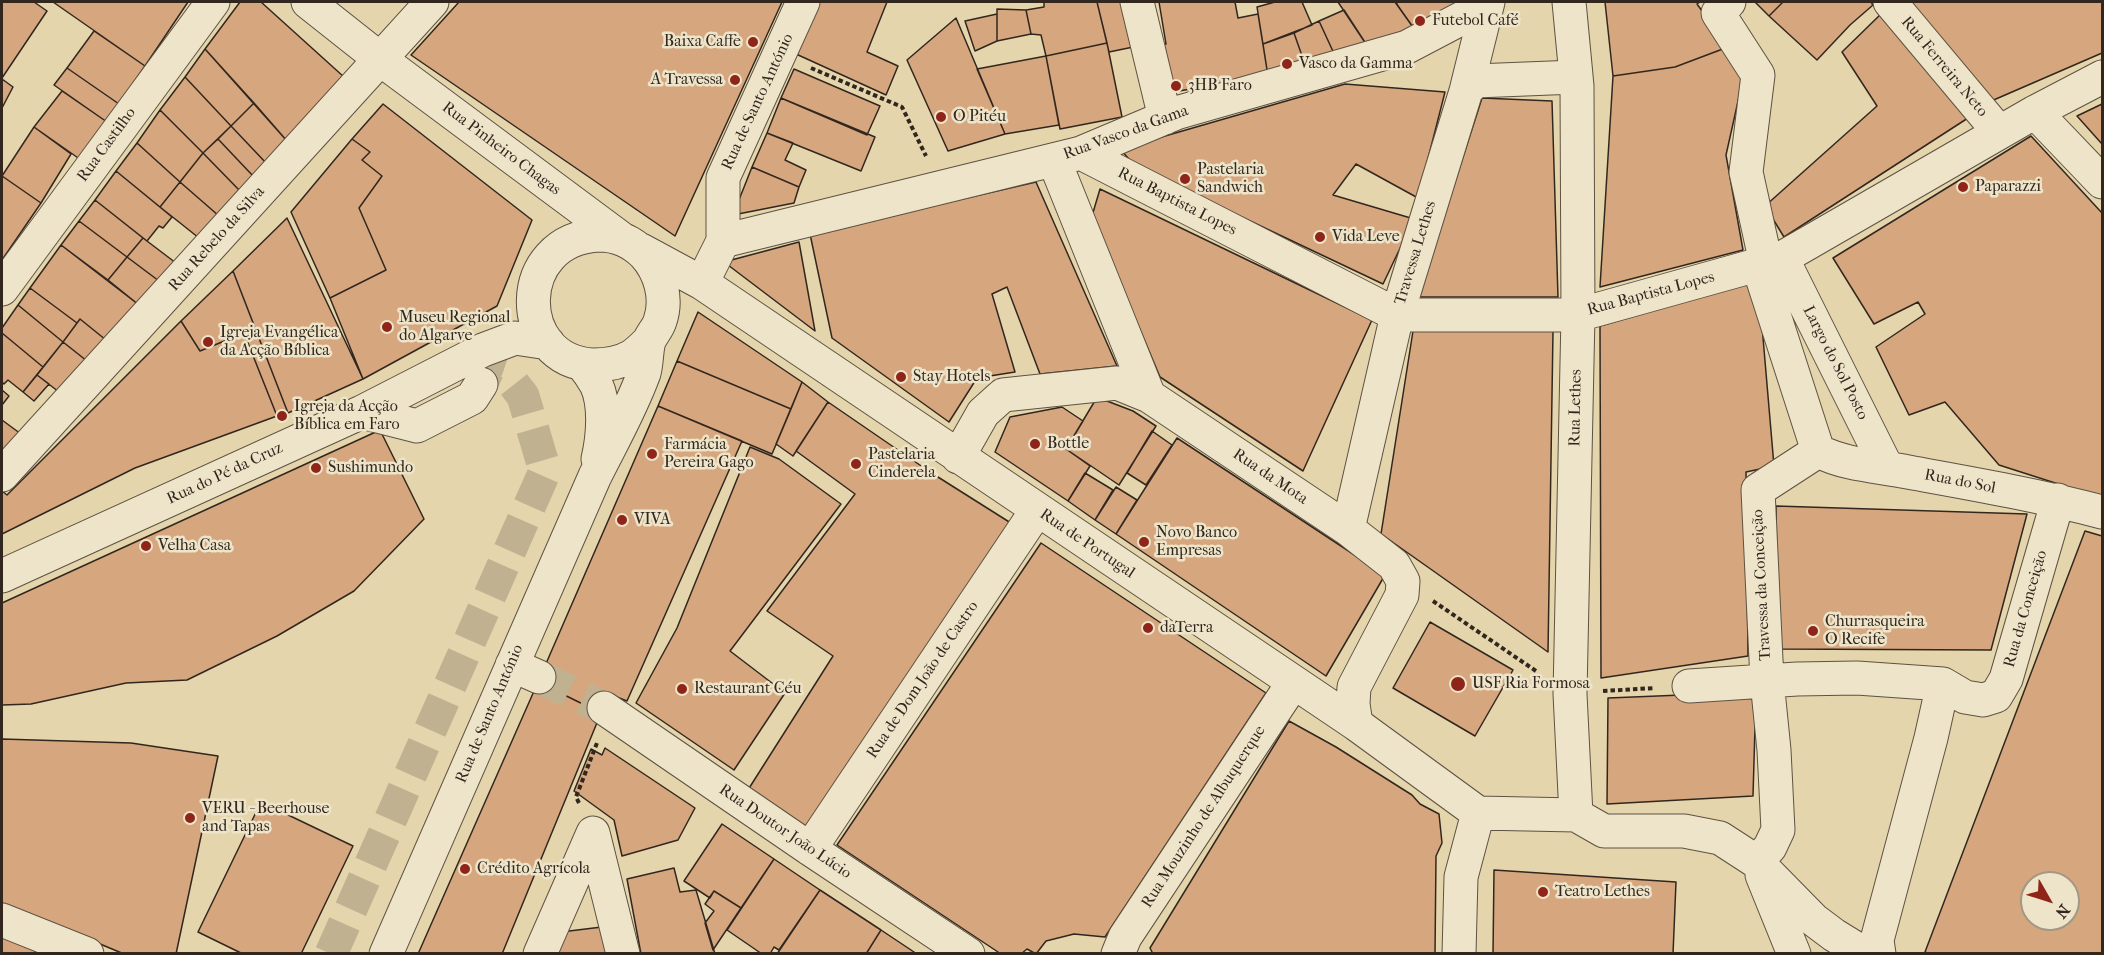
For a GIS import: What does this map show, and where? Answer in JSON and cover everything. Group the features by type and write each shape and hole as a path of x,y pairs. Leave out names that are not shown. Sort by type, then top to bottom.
{"street":[{"name":"Rua Castilho","path":"2,289 213,2"},
{"name":"Rua Pinheiro Chagas","path":"308,2 380,59 630,243 700,276"},
{"name":"Rua Rebelo da Silva","path":"2,475 432,2"},
{"name":"Rua de Santo António","path":"723,241 723,178 803,2"},
{"path":"1137,2 1165,118"},
{"name":"Rua Lethes","path":"1569,2 1576,77 1578,315 1570,693 1576,815"},
{"name":"Rua Ferreira Neto","path":"1890,2 1999,132"},
{"name":"Rua Vasco da Gama","path":"723,241 1067,156 1176,113 1407,47 1487,3"},
{"name":"Travessa Lethes","path":"1348,529 1397,315 1466,91 1487,3"},
{"path":"1723,7 1758,75 1746,172 1769,262"},
{"path":"1466,91 1474,81 1576,77"},
{"name":"Rua Baptista Lopes","path":"1067,156 1397,315 1578,315 1769,262 2035,111 2103,77"},
{"path":"2035,111 2103,182"},
{"path":"1067,156 1149,396"},
{"path":"594,476 627,415 645,370 650,341 660,321 663,304 661,281 651,262 630,243 606,235 584,236 564,244 550,255 538,273 532,299 536,323 548,343 563,356 582,364 608,365 632,356 650,341"},
{"path":"700,276 723,241"},
{"name":"Largo do Sol Posto","path":"1769,262 1818,451"},
{"name":"Largo do Sol Posto","path":"1769,262 1887,468"},
{"name":"Rua de Portugal","path":"700,276 958,457 1356,724 1478,813"},
{"name":"Rua do Pé da Cruz","path":"2,576 362,412 483,350 515,338 548,343"},
{"path":"582,364 596,385 603,433 594,476"},
{"name":"Rua da Mota","path":"958,457 983,413 1003,395 1116,383 1149,396 1348,529 1394,565 1403,581"},
{"path":"362,412 417,426 472,398 481,384"},
{"name":"Rua do Sol","path":"1818,451 1836,460 2058,500 2103,512"},
{"name":"Travessa da Conceição","path":"1767,681 1758,490 1818,451"},
{"name":"Rua de Santo António","path":"386,954 526,671 594,476"},
{"name":"Rua da Conceição","path":"1943,684 1965,697 1983,700 1996,696 2006,679 2058,500"},
{"name":"Rua de Dom João de Castro","path":"810,849 1037,510"},
{"path":"1356,724 1353,704 1354,687 1402,595 1403,581"},
{"path":"1459,954 1461,877 1478,813 1576,815 1604,831 1684,831 1720,838 1757,862 1814,920 1860,952 1877,940 1931,738 1943,684 1857,678 1689,686"},
{"path":"1757,862 1770,847 1778,830 1774,750 1767,681"},
{"name":"Rua Mouzinho de Albuquerque","path":"1118,954 1125,937 1293,682"},
{"name":"Rua Doutor João Lúcio","path":"606,710 968,954"},
{"path":"540,954 593,833"},
{"path":"593,833 622,954"},
{"path":"1757,862 1794,954"},
{"path":"2,920 87,954"}],"path":[{"path":"780,55 902,107 942,188"},
{"path":"1403,581 1570,693 1689,686"},
{"path":"593,833 576,797 606,710"}],"building":[{"path":"2,2 34,2 47,11 2,78"},
{"path":"53,2 188,2 145,66"},
{"path":"240,2 261,2 344,77 287,141 205,49"},
{"path":"459,2 782,2 675,236 411,55"},
{"path":"818,2 887,2 867,52 898,66 886,95 796,54"},
{"path":"1044,2 1097,2 1107,43 1046,56 1041,35 1031,34 1026,10 1044,7"},
{"path":"1097,2 1132,2 1143,45 1109,52"},
{"path":"1159,2 1235,2 1238,18 1258,14 1268,76 1167,93 1159,45 1166,44"},
{"path":"1275,2 1302,2 1312,25 1263,44 1257,7"},
{"path":"1338,2 1395,2 1415,30 1368,47"},
{"path":"1466,2 1415,30 1396,3"},
{"path":"1605,2 1700,2 1697,4 1728,47 1675,67 1613,76"},
{"path":"1755,2 1783,2 1769,16"},
{"path":"1783,2 1871,2 1873,5 1850,25 1817,60 1769,16"},
{"path":"1907,2 2102,2 2102,53 1989,102"},
{"path":"997,9 1026,10 1031,34 997,41"},
{"path":"1344,10 1368,47 1337,60 1319,21"},
{"path":"1883,12 1968,118 1784,237 1765,206 1877,106 1842,52"},
{"path":"997,14 997,41 975,51 965,21"},
{"path":"956,18 1005,134 948,151 907,60"},
{"path":"1319,21 1337,60 1307,70 1294,33"},
{"path":"94,31 145,66 119,104 67,68"},
{"path":"1294,33 1307,70 1268,76 1263,44"},
{"path":"1107,43 1122,117 1060,129 1046,56"},
{"path":"1728,47 1743,79 1726,155 1743,250 1600,287 1613,76 1675,67"},
{"path":"205,49 254,103 231,126 185,77"},
{"path":"1046,56 1059,125 1005,134 977,69"},
{"path":"67,68 119,104 107,122 54,85"},
{"path":"794,69 880,106 867,135 781,98"},
{"path":"185,77 231,126 203,153 160,110"},
{"path":"2,79 13,87 2,108"},
{"path":"1345,84 1445,92 1418,198 1356,164 1333,195 1414,219 1383,284 1136,167 1120,149"},
{"path":"62,91 107,122 81,160 34,127"},
{"path":"781,98 875,137 861,171 767,133"},
{"path":"1482,98 1552,101 1558,297 1418,297"},
{"path":"254,103 287,141 267,164 231,126"},
{"path":"383,104 532,220 497,306 363,379 330,298 386,270 359,208 382,176 362,160 370,152 352,139"},
{"path":"2102,104 2102,144 2077,116"},
{"path":"160,110 203,153 180,182 137,143"},
{"path":"231,126 267,164 254,177 218,139"},
{"path":"34,127 71,154 41,203 2,176"},
{"path":"767,133 793,143 785,160 806,170 799,187 752,167"},
{"path":"2031,136 2102,213 2102,498 1999,465 1945,402 1909,415 1876,347 1925,314 1918,302 1874,324 1833,258"},
{"path":"218,139 254,177 241,192 203,153"},
{"path":"352,139 370,152 362,160 382,176 359,208 386,270 330,298 291,212"},
{"path":"137,143 180,182 160,207 116,171"},
{"path":"203,153 241,192 219,216 180,182"},
{"path":"752,167 799,187 794,203 733,215"},
{"path":"116,171 172,217 163,228 159,226 147,241 95,200"},
{"path":"2,176 41,203 2,260"},
{"path":"180,182 219,216 199,238 160,207"},
{"path":"1036,182 1117,366 1040,374 1007,287 992,294 1015,372 977,378 949,422 832,338 810,234"},
{"path":"1100,189 1372,320 1303,471 1160,377 1092,216"},
{"path":"95,200 143,238 127,257 79,221"},
{"path":"287,218 363,379 288,413 233,271"},
{"path":"79,221 127,257 108,280 61,245"},
{"path":"143,238 176,263 159,281 127,257"},
{"path":"799,242 815,331 724,262"},
{"path":"61,245 139,305 106,340 80,319 77,323 30,288"},
{"path":"127,257 159,281 139,305 108,280"},
{"name":"Igreja Evangélica da Acção Bíblica","path":"233,271 288,413 277,416 244,333 200,351 181,321"},
{"path":"1747,283 1762,326 1774,466 1746,472 1748,656 1601,678 1600,326"},
{"path":"30,288 77,323 63,342 18,305"},
{"path":"18,305 63,342 43,367 2,333 2,328"},
{"path":"698,312 802,382 791,409 677,361"},
{"path":"80,319 106,340 87,361 63,342"},
{"path":"181,321 200,351 244,333 277,416 135,468 2,534 2,491 7,495"},
{"path":"1413,331 1553,331 1548,652 1381,534"},
{"path":"2,333 43,367 23,392 8,380 4,384 2,382"},
{"path":"63,342 87,361 59,392 37,375"},
{"path":"677,361 791,409 772,454 658,406"},
{"path":"37,375 49,384 34,401 23,392"},
{"path":"802,382 828,402 793,456 776,444"},
{"path":"2,390 9,396 2,405"},
{"path":"1096,399 1133,411 1156,426 1119,485 1066,449"},
{"path":"828,402 930,472 1014,525 804,832 746,793 833,656 767,611 855,494 796,451"},
{"path":"658,406 742,441 627,701 609,694 601,713 538,682"},
{"path":"1062,407 1083,421 1066,449 1090,466 1068,501 995,452 1010,417"},
{"path":"2,420 21,434 2,455"},
{"path":"380,430 424,519 354,591 277,636 187,680 126,683 31,704 2,705 2,603"},
{"path":"1152,431 1172,445 1146,485 1127,473"},
{"path":"1177,438 1385,575 1326,676 1116,534"},
{"path":"750,447 779,459 841,504 730,651 785,693 734,770 636,703 677,628"},
{"path":"1085,473 1113,490 1095,520 1068,501"},
{"path":"1116,487 1137,500 1116,534 1095,520"},
{"path":"1776,506 2027,514 1991,650 1778,649"},
{"path":"2085,531 2102,536 2102,954 1929,954 1925,952"},
{"path":"1041,543 1266,693 1105,937 1074,934 1046,941 1036,954 1027,949 1021,954 1001,954 837,845"},
{"path":"1430,622 1513,670 1475,736 1393,688"},
{"path":"538,682 601,713 502,954 418,954"},
{"path":"1756,692 1753,796 1607,804 1608,698"},
{"path":"1289,721 1336,747 1412,795 1420,804 1439,814 1442,843 1436,856 1435,954 1153,954 1150,948"},
{"path":"2,739 131,743 218,756 176,954 124,954 2,903"},
{"path":"605,748 695,808 678,840 622,856 614,820 574,791 591,749 602,755"},
{"path":"261,802 353,846 301,954 243,954 198,932"},
{"path":"722,824 774,859 741,908 714,891 710,898 684,881"},
{"path":"774,859 820,890 779,950 774,947 770,954 762,954 727,930"},
{"path":"674,868 680,892 696,890 715,954 641,954 627,879"},
{"path":"1494,870 1676,882 1673,954 1493,954"},
{"path":"820,890 881,930 866,954 777,954"},
{"path":"714,891 741,908 713,950 705,923 714,911 705,904"},
{"path":"610,926 616,954 557,954 561,932"},
{"path":"881,930 917,954 866,954"},
{"path":"2,937 43,954 2,954"}],"tunnel":[{"path":"331,954 545,471 523,396 508,377 488,370 481,384"},
{"path":"539,677 604,708"}],"place":[{"name":"Futebol Café","path":"1420,21"},
{"name":"Baixa Caffe","path":"753,42"},
{"name":"Vasco da Gamma","path":"1287,64"},
{"name":"A Travessa","path":"735,80"},
{"name":"3HB Faro","path":"1176,86"},
{"name":"O Pitéu","path":"941,117"},
{"name":"Pastelaria Sandwich","path":"1185,179"},
{"name":"Paparazzi","path":"1963,187"},
{"name":"Vida Leve","path":"1320,237"},
{"name":"Museu Regional do Algarve","path":"387,327"},
{"name":"Igreja Evangélica da Acção Bíblica","path":"208,342"},
{"name":"Stay Hotels","path":"901,377"},
{"name":"Igreja da Acção Bíblica em Faro","path":"282,416"},
{"name":"Bottle","path":"1035,444"},
{"name":"Farmácia Pereira Gago","path":"652,454"},
{"name":"Pastelaria Cinderela","path":"856,464"},
{"name":"Sushimundo","path":"316,468"},
{"name":"VIVA","path":"622,520"},
{"name":"Novo Banco Empresas","path":"1144,542"},
{"name":"Velha Casa","path":"146,546"},
{"name":"daTerra","path":"1148,628"},
{"name":"Churrasqueira O Recife","path":"1813,631"},
{"name":"USF Ria Formosa","path":"1458,684"},
{"name":"Restaurant Céu","path":"682,689"},
{"name":"VERU - Beerhouse and Tapas","path":"190,818"},
{"name":"Crédito Agrícola","path":"465,869"},
{"name":"Teatro Lethes","path":"1543,892"}]}
